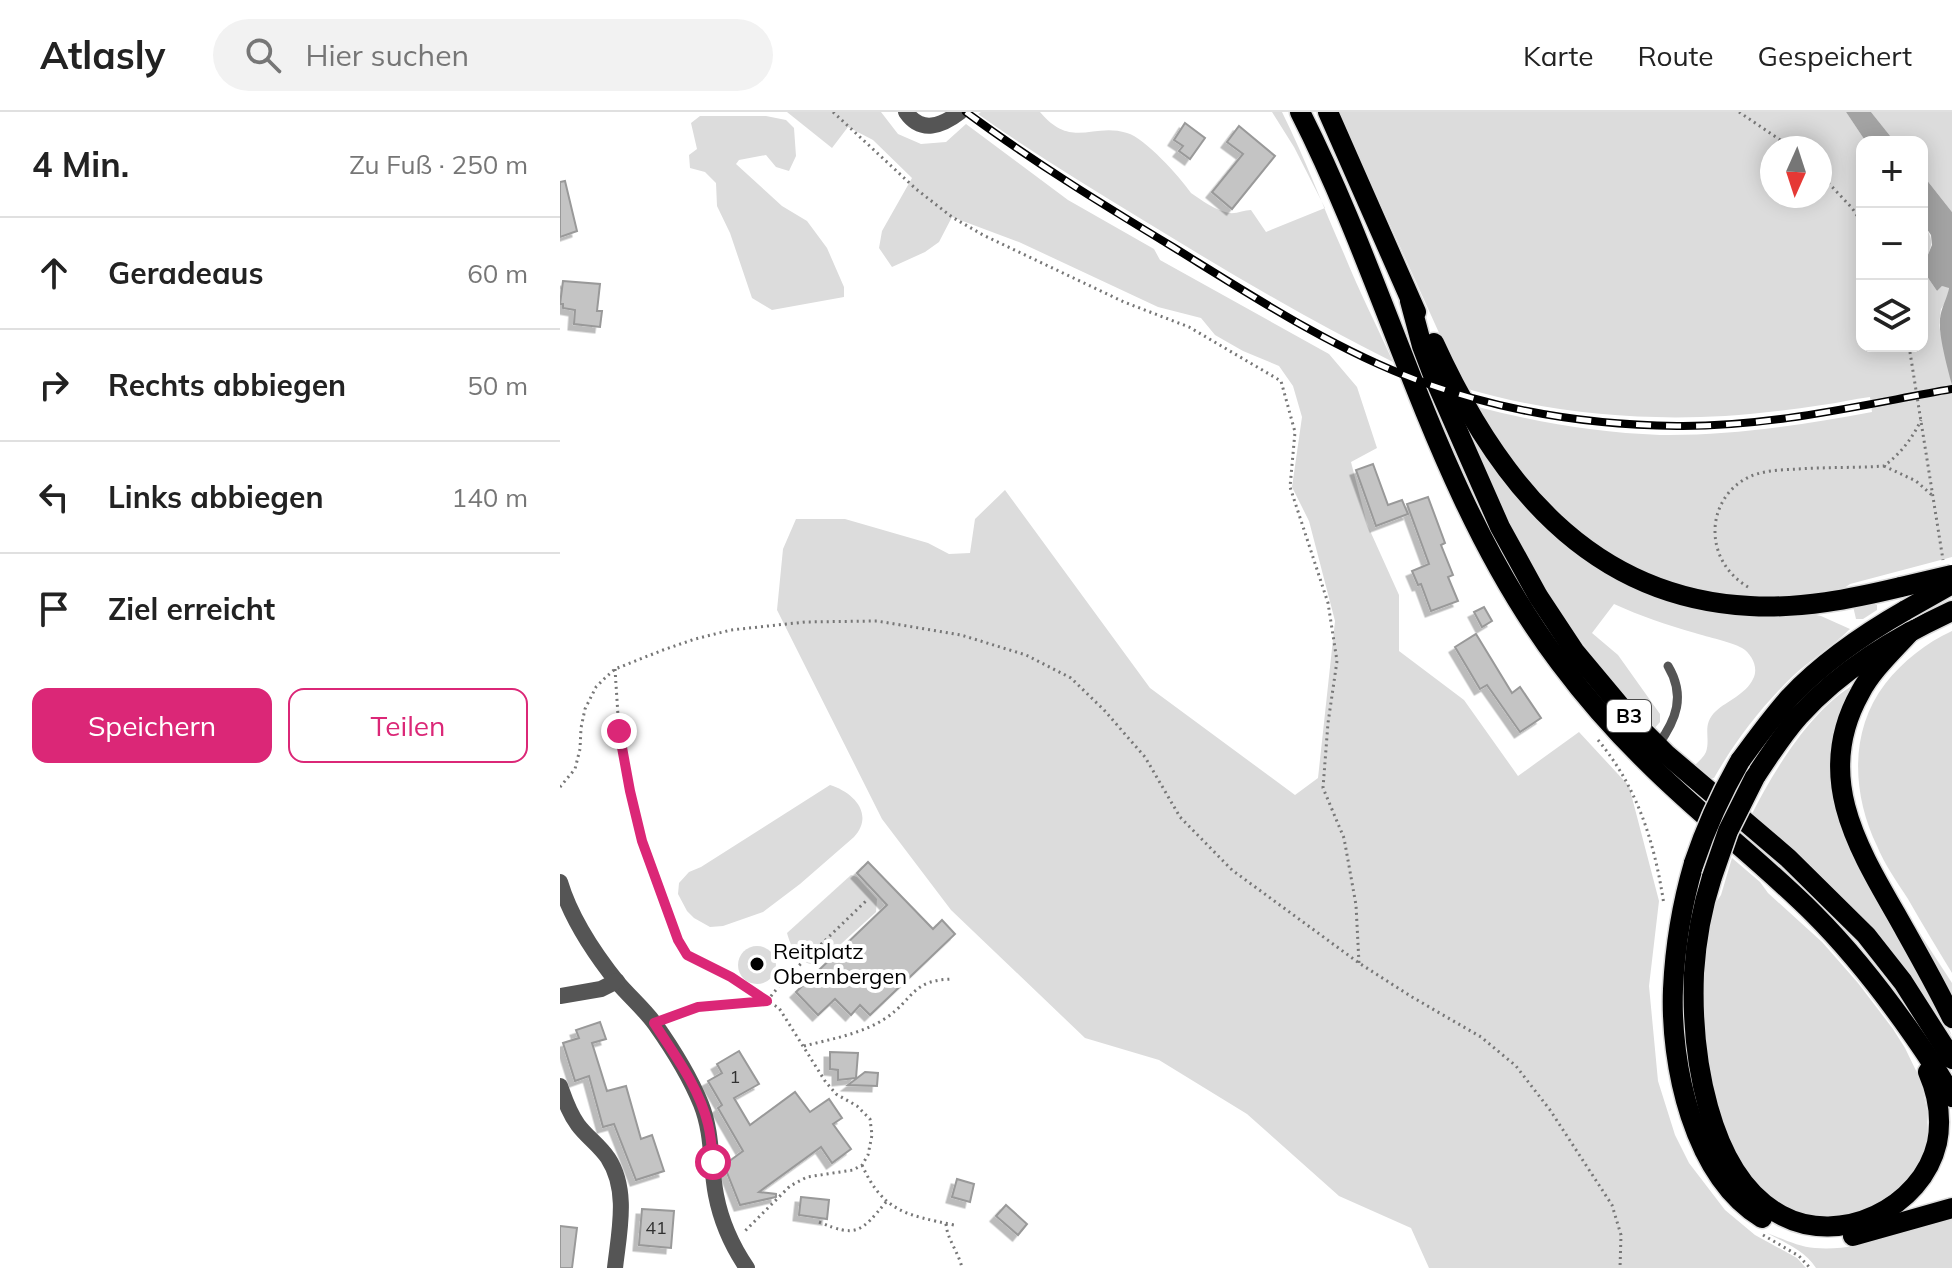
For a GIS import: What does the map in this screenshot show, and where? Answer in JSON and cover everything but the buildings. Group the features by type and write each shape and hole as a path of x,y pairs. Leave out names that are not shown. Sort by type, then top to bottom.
{"main road":[{"name":"B3","path":"1300,112 1354,234 1468,511 1506,582 1539,634 1616,731 1649,765 1812,912 1847,949 1908,1028 1952,1097"},
{"name":"B3","path":"1328,112 1410,301 1460,396 1506,469 1547,517 1589,551 1609,564 1679,594 1752,606 1826,603 1950,577"},
{"name":"B3","path":"1410,301 1433,375 1489,503 1525,572 1575,652 1631,719 1788,858 1866,935 1903,982 1952,1059"},
{"path":"1950,577 1851,645 1811,677 1775,714 1740,761 1716,804 1685,892 1673,990 1681,1077 1704,1152 1738,1199 1756,1214 1775,1226 1813,1238 1847,1237 1952,1208"},
{"name":"B3","path":"1908,1028 1931,1079 1939,1108 1936,1145 1919,1181 1891,1208 1847,1225 1830,1227 1798,1222 1769,1208 1744,1184 1723,1146 1700,1068 1694,1019 1695,970 1702,917 1712,877 1728,831 1755,777 1800,716 1872,653 1952,611"},
{"path":"1910,632 1867,680 1852,709 1841,755 1842,788 1848,822 1861,853 1952,1018"}],"street":[{"path":"906,112 919,125 931,127 943,124 960,112"},
{"path":"560,882 577,922 592,947 654,1023 701,1103 711,1143 715,1193 720,1213 731,1242 747,1268"},
{"path":"560,996 601,989 617,981"},
{"path":"560,1086 569,1111 609,1159 618,1179 621,1201 615,1268"}],"lane":[{"path":"1658,745 1671,727 1676,713 1676,685 1668,666"}],"path":[{"path":"833,112 916,189 952,217 983,235 1124,302 1189,327 1281,381 1295,432 1290,487 1328,603 1337,661 1323,788 1344,838 1356,905 1359,963"},
{"path":"1739,112 1774,136"},
{"path":"1832,187 1856,214"},
{"path":"1910,352 1950,577"},
{"path":"1884,466 1908,444 1921,420"},
{"path":"1749,587 1726,567 1715,538 1719,507 1748,477 1769,472 1884,466 1916,481 1934,497"},
{"path":"560,787 575,769 585,709 596,687 615,669 663,650 731,630 805,622 877,621 961,635 1026,655 1071,678 1104,710 1145,757 1180,817 1232,870 1359,963 1481,1037 1516,1066 1550,1110 1612,1205 1621,1235 1620,1268"},
{"path":"615,669 619,731 630,791 642,841 678,940 687,955 731,977 779,1008 825,1081 836,1094 857,1106 870,1119 872,1135 868,1155 862,1165 853,1170 807,1177 790,1186 731,1242"},
{"path":"654,1023 698,1007 767,1001 784,980 867,900"},
{"path":"804,1046 869,1027 886,1018 920,986 935,979 953,979"},
{"path":"862,1165 871,1185 886,1202 905,1212 954,1225"},
{"path":"819,1222 839,1231 852,1232 872,1219 886,1202"},
{"path":"946,1223 962,1268"}],"shaded area":[{"path":"787,112 881,112 898,134 921,144 946,142 966,124 1068,200 1154,249 1160,260 1329,354 1357,387 1377,448 1351,462 1367,524 1399,595 1399,651 1464,700 1518,776 1579,732 1629,786 1659,901 1649,986 1658,1081 1675,1135 1689,1163 1725,1210 1755,1235 1797,1258 1806,1268 1429,1268 1411,1228 1339,1196 1247,1114 1159,1060 1085,1038 951,910 882,819 777,610 783,549 796,519 845,519 928,543 949,554 970,553 975,519 1005,490 1150,688 1295,795 1318,778 1335,621 1309,521 1292,487 1302,417 1293,386 1279,366 1215,335 1201,318 1158,307 1019,242 952,217 939,242 892,267 879,248 882,231 912,178 873,140 848,127 832,148"},
{"path":"1040,112 1062,130 1082,133 1115,130 1127,133 1152,150 1191,193 1224,212 1251,210 1266,232 1324,208 1393,362 1169,236 1017,141 978,114"},
{"path":"1272,112 1282,112 1321,201 1294,147"},
{"path":"1339,112 1846,112 1862,136 1856,136 1856,352 1928,352 1928,278 1937,291 1942,286 1949,287 1939,325 1952,385 1952,557 1850,584 1840,591 1799,598 1723,597 1656,579 1595,547 1537,496 1474,406 1590,429 1687,435 1767,429 1872,412 1870,397 1749,414 1659,417 1560,409 1464,388"},
{"path":"1846,112 1871,112 1890,136 1862,136"},
{"path":"1871,112 1952,112 1952,212 1928,182 1928,136 1890,136"},
{"path":"700,116 766,116 786,120 794,128 796,156 789,171 776,167 766,155 739,160 736,164 782,206 807,221 827,248 844,287 844,297 772,310 752,298 730,233 717,206 716,183 705,172 690,168 689,155 697,149 691,123"},
{"path":"1928,182 1952,212 1952,385 1940,326 1949,288 1942,286 1937,291 1928,278 1931,235 1928,231"},
{"path":"1928,232 1931,240 1928,255"},
{"path":"1457,411 1509,487 1531,513 1604,571 1821,616 1850,629 1782,687 1750,724 1714,778 1707,778 1695,765 1706,752 1709,721 1716,711 1750,684 1755,675 1751,658 1738,646 1614,604 1592,633 1618,655 1660,714 1660,722 1654,729 1593,656 1539,580 1500,510"},
{"path":"1877,605 1877,610 1863,619 1856,619 1853,606"},
{"path":"1952,631 1952,973 1877,846 1863,805 1858,763 1865,722 1885,684 1916,653"},
{"path":"1855,684 1835,766 1952,1036 1905,967 1842,900 1751,816 1782,761 1809,725 1823,709"},
{"path":"830,785 853,798 862,812 860,828 854,837 763,912 723,926 710,927 687,911 678,894 679,883 689,872"},
{"path":"1732,858 1822,942 1858,983 1893,1029 1921,1081 1929,1138 1918,1166 1895,1198 1860,1215 1820,1219 1786,1209 1753,1183 1727,1134 1710,1074 1702,1005 1706,937 1713,907 1721,895"},
{"path":"851,875 857,877 877,899 876,912 818,965 806,962 794,951 787,933"},
{"path":"1896,897 1952,983 1952,1000"},
{"name":"Reitplatz Obernbergen","path":"757,946 770,952 776,965 770,978 757,984 744,978 738,965 744,952"},
{"path":"1952,1220 1952,1268 1816,1268 1800,1252 1767,1233 1803,1246 1848,1247"}],"railway":[{"path":"966,112 1068,182 1292,320 1386,367 1480,400 1578,419 1677,426 1746,423 1815,414 1952,389"}],"place":[{"name":"Reitplatz Obernbergen","path":"757,964"}],"route":[{"path":"619,731 642,841 678,940 687,955 731,977 767,1001 698,1007 654,1023 701,1103 713,1162"}]}
